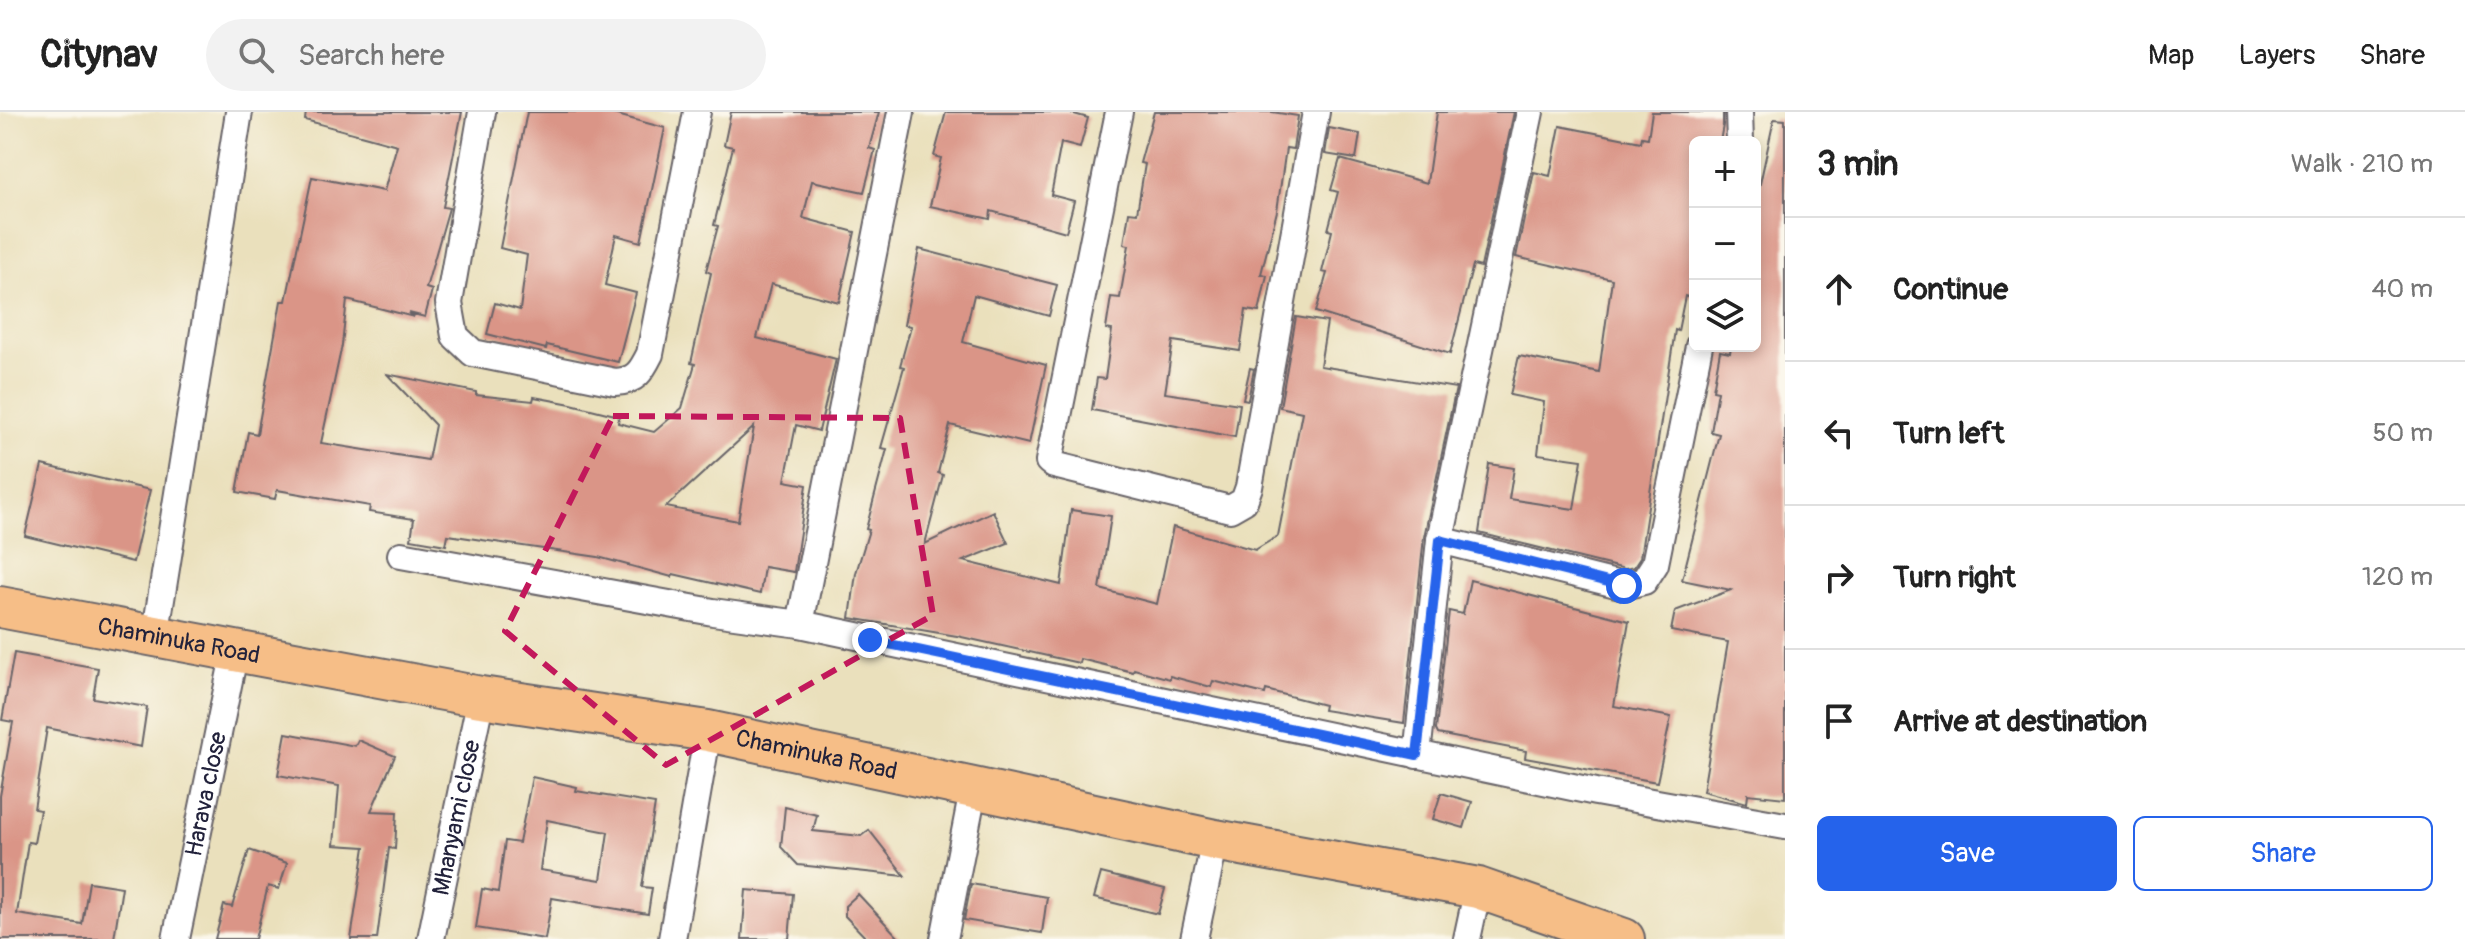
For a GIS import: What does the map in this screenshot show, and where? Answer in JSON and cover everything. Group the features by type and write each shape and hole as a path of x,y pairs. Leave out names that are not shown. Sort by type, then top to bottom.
{"main road":[{"name":"Chaminuka Road","path":"0,607 481,697 708,731 1215,840 1478,888 1624,939"}],"street":[{"path":"155,637 239,112"},
{"path":"482,112 449,303 455,336 473,353 615,382 630,381 640,373 650,354 697,112"},
{"path":"800,624 901,112"},
{"path":"1119,112 1049,458 1054,465 1230,509 1244,501 1249,487 1316,112"},
{"path":"1417,755 1440,540 1530,112"},
{"path":"1739,112 1740,136"},
{"path":"1440,540 1624,586 1644,581 1655,564 1698,352"},
{"path":"401,555 713,612 800,624 1596,792 1785,826"},
{"name":"Harava close","path":"176,939 235,651"},
{"name":"Mhanyami close","path":"431,939 481,697"},
{"path":"672,939 708,731"},
{"path":"944,939 974,786"},
{"path":"1194,939 1215,840"},
{"path":"1467,939 1478,888"}],"highlighted area":[{"path":"613,416 900,418 933,615 666,765 505,631"}],"building":[{"path":"306,112 462,112 443,207 449,208 426,288 432,290 425,317 347,300 342,345 321,443 428,460 435,425 387,374 476,392 476,395 533,401 534,397 571,404 619,416 618,423 654,432 682,408 695,364 691,363 711,273 706,271 718,226 714,225 733,147 724,145 731,112 879,112 869,148 875,150 864,192 812,181 803,218 855,232 839,302 771,284 757,338 836,359 819,431 796,425 785,481 807,485 794,572 764,567 760,594 673,574 672,577 598,557 448,535 446,545 411,539 414,519 369,512 370,506 277,490 275,499 237,492 248,432 257,434 281,301 286,301 312,177 384,191 397,145 305,120","holes":["754,427 738,521 666,507"]},
{"path":"527,112 606,112 665,128 641,242 616,235 605,285 636,293 618,362 487,334 495,303 520,310 527,255 500,248"},
{"path":"946,112 1067,112 1088,118 1080,148 1061,143 1051,195 1074,201 1066,232 991,211 990,219 930,206 941,158 934,156"},
{"path":"1154,112 1272,112 1298,116 1293,149 1286,148 1277,211 1261,274 1267,275 1259,312 1246,310 1240,351 1173,341 1165,393 1240,404 1235,437 1092,410 1097,378 1105,379 1112,330 1106,329 1111,297 1120,298 1129,245 1124,244 1129,212 1137,213 1145,164 1140,163"},
{"path":"1437,112 1514,112 1481,267 1473,265 1450,354 1316,312 1327,273 1322,272 1338,192 1331,190 1340,159 1427,183"},
{"path":"1652,112 1723,112 1721,136 1689,136 1689,297 1685,296 1678,331 1675,330 1640,558 1634,567 1625,569 1479,533 1489,464 1514,468 1509,499 1574,509 1582,460 1538,454 1544,402 1510,395 1519,356 1599,372 1612,279 1516,257 1534,172 1550,176 1560,126 1641,142 1642,137 1648,138"},
{"path":"1774,119 1785,120 1785,798 1748,794 1747,803 1703,791 1728,642 1671,631 1675,611 1731,590 1682,580 1719,434 1711,432 1718,391 1713,390 1720,352 1761,352 1761,179"},
{"path":"1329,128 1360,134 1356,159 1325,154"},
{"path":"919,249 1057,285 1049,316 974,295 963,342 1046,365 1029,444 950,425 938,473 943,475 925,544 993,511 1008,543 963,561 1061,585 1071,510 1111,516 1100,589 1157,604 1173,527 1255,550 1278,536 1302,412 1280,407 1296,317 1327,322 1320,366 1456,388 1424,537 1404,723 1323,710 1324,705 1266,690 1265,694 1213,681 1211,687 1134,669 1133,672 1080,659 1079,663 957,636 850,618 856,573 887,449 881,448 904,367 900,366 911,326 904,325"},
{"path":"1250,368 1254,369 1248,400 1243,399"},
{"path":"42,465 150,490 133,562 25,536"},
{"path":"1470,580 1629,621 1614,706 1671,717 1657,782 1525,758 1526,751 1438,734 1449,611 1463,614"},
{"path":"14,653 98,668 93,698 147,707 141,747 47,728 34,809 40,810 34,843 28,842 17,914 82,924 89,882 122,887 114,939 0,939 0,796 13,722 2,720"},
{"path":"286,733 355,746 358,740 395,756 371,811 397,812 395,849 389,848 377,939 351,939 365,847 334,845 339,786 278,775"},
{"path":"532,777 577,787 576,791 655,804 642,887 652,888 648,914 552,898 545,939 476,928 482,889 498,892 505,841 519,843","holes":["547,820 608,832 601,880 540,870"]},
{"path":"1441,793 1472,802 1464,828 1433,819"},
{"path":"785,807 817,815 813,831 861,836 869,830 905,876 798,865 781,847"},
{"path":"249,850 287,863 279,889 268,886 255,939 215,939 224,905 232,907"},
{"path":"1101,873 1165,889 1158,914 1094,898"},
{"path":"971,884 1047,897 1042,933 964,920"},
{"path":"746,890 793,894 789,939 742,939"},
{"path":"858,894 900,939 867,939 845,916 845,906"}],"route":[{"path":"870,640 1417,755 1440,540 1624,586"}]}
